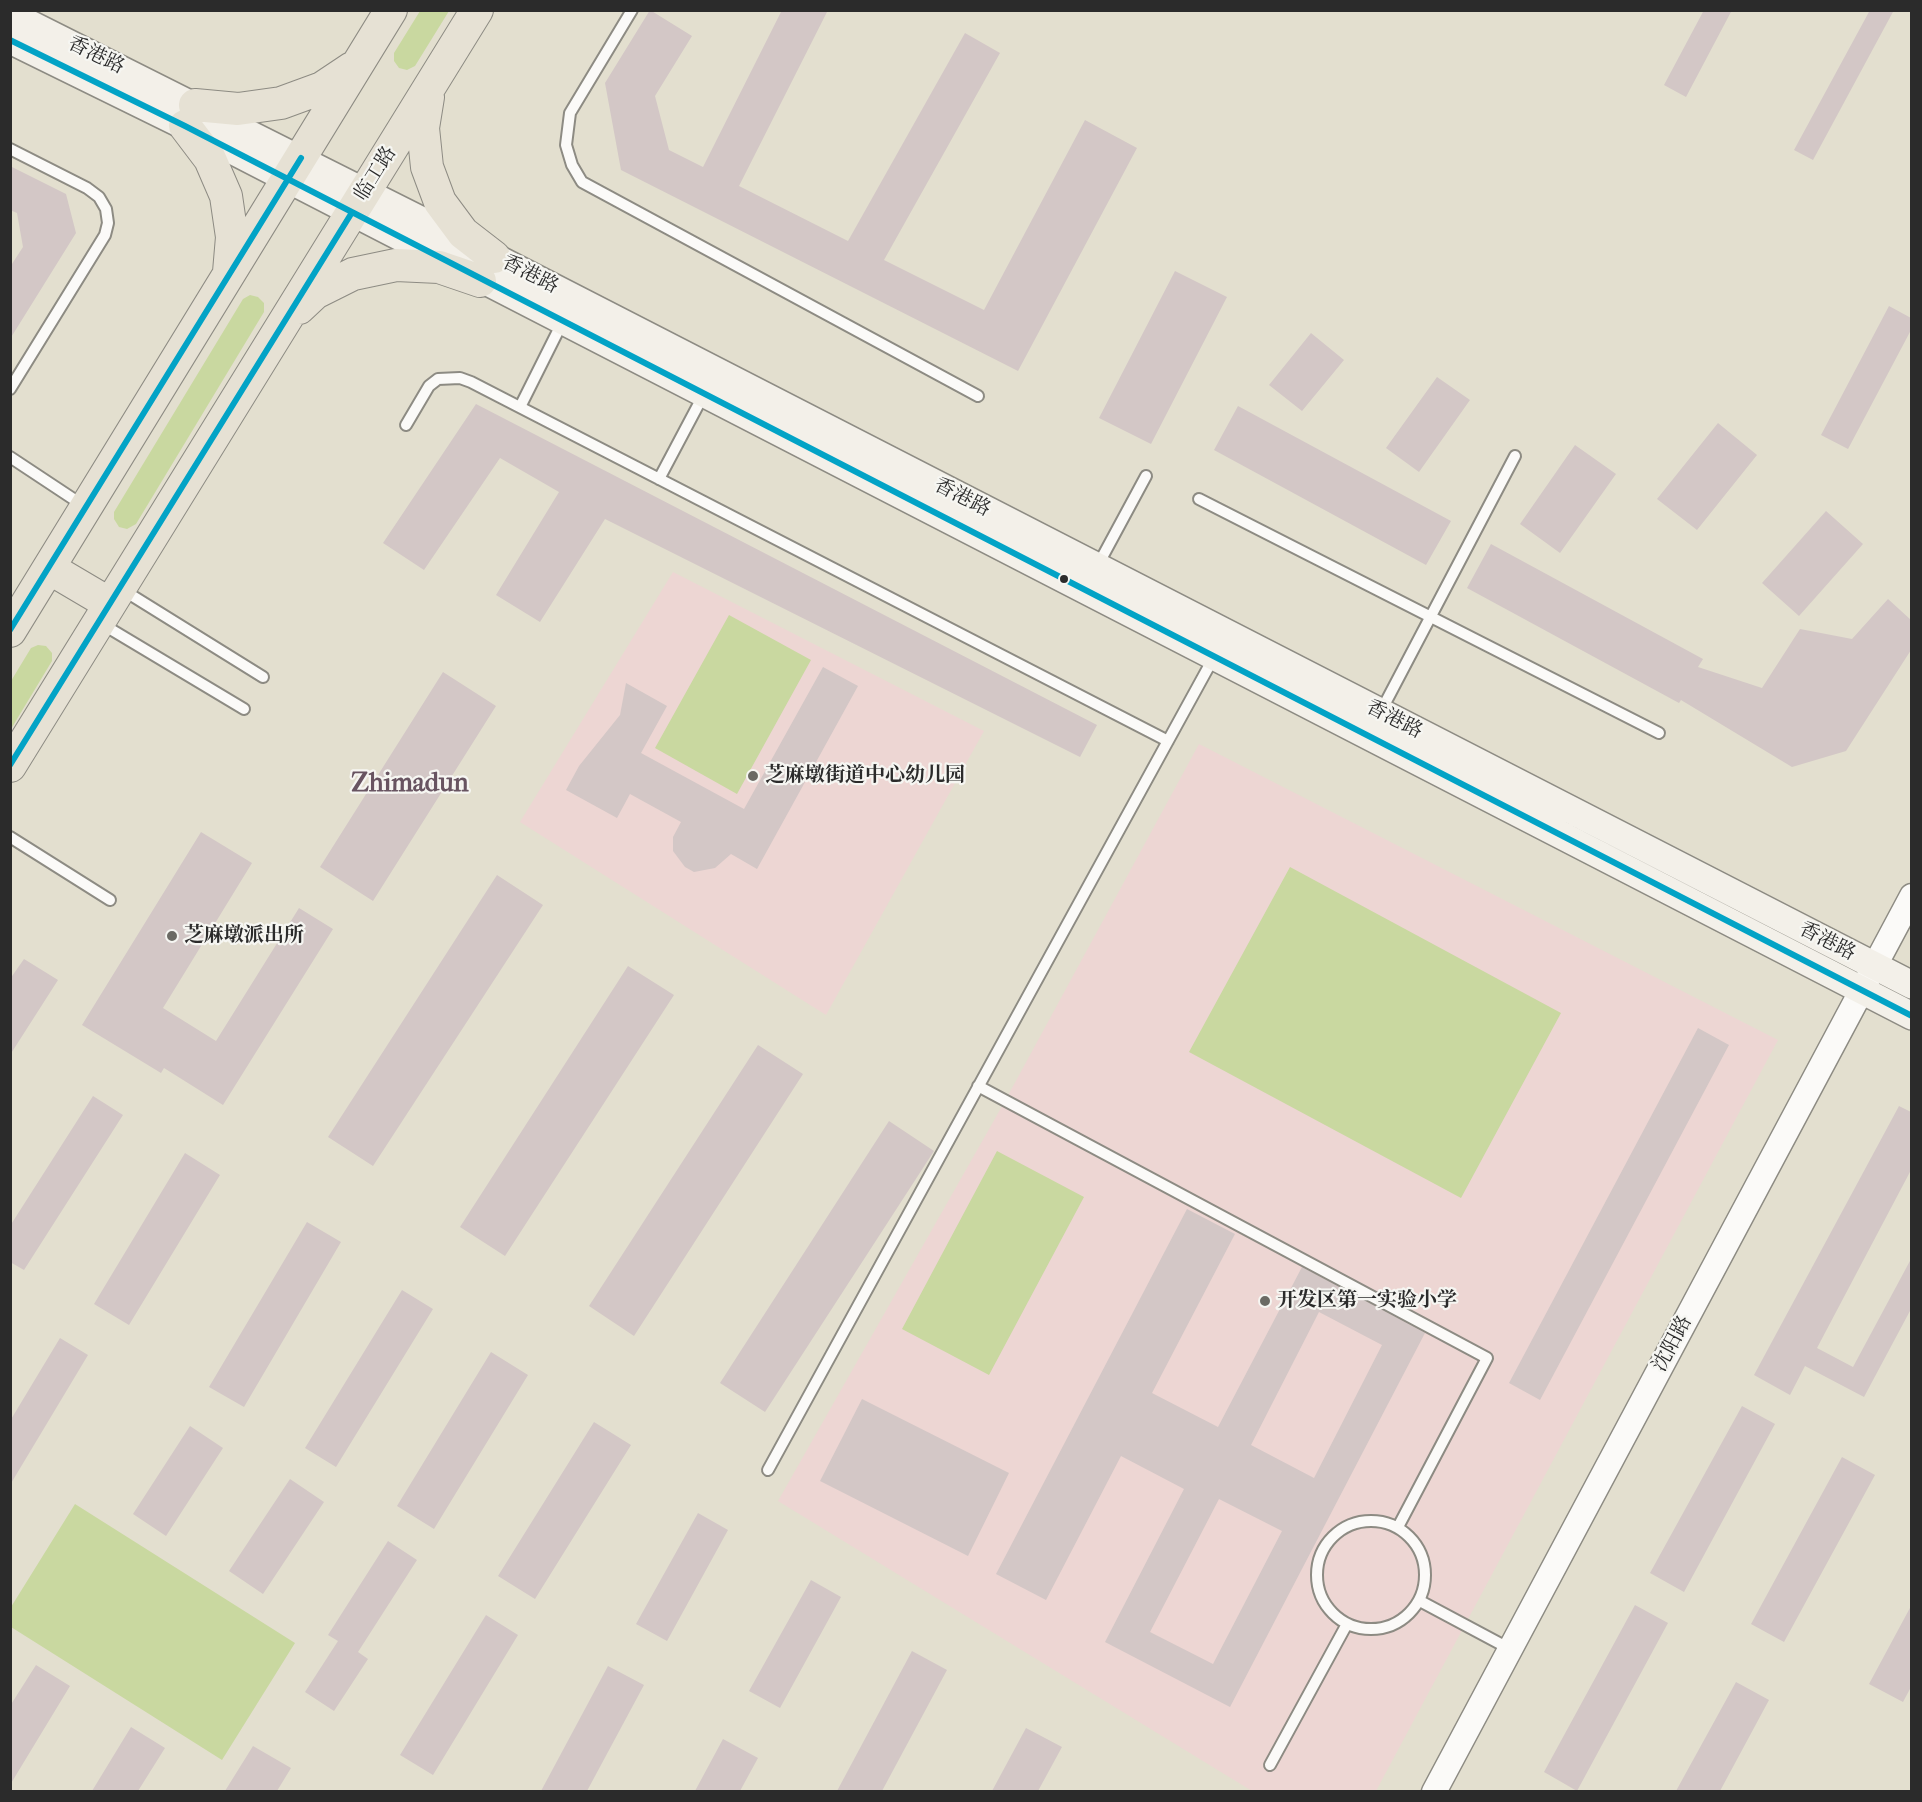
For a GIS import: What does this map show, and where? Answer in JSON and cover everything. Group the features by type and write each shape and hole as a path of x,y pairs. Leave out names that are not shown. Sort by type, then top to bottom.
{"main road":[{"path":"10,631 392,10"},
{"name":"临工路","path":"10,766 477,10"},
{"name":"香港路","path":"10,14 190,116 487,269 1097,568 1911,985"},
{"name":"香港路","path":"10,40 190,116"},
{"path":"228,277 232,237 226,196 190,116 281,103 322,88 358,64"},
{"path":"429,90 423,128 427,166 437,193 487,269"},
{"path":"282,323 315,293 354,274 396,265 487,269"},
{"name":"香港路","path":"487,269 563,321 1911,1016"},
{"path":"49,568 110,605"}],"street":[{"name":"沈阳路","path":"1434,1791 1911,896"}],"lane":[{"path":"632,10 570,113 566,136 567,154 582,182 978,396"},
{"path":"10,149 87,188 99,197 106,209 108,223 105,235 10,389"},
{"path":"520,407 563,321"},
{"path":"406,425 429,386 438,379 460,378 1168,741"},
{"path":"659,479 704,393"},
{"path":"1380,713 1515,456"},
{"path":"10,457 87,507"},
{"path":"1097,568 1146,476"},
{"path":"1200,499 1659,733"},
{"path":"110,605 263,677"},
{"path":"110,605 244,709"},
{"path":"768,1470 1214,656"},
{"path":"10,837 110,900"},
{"path":"978,1086 1486,1358 1398,1527"},
{"path":"1383,1522 1398,1527 1411,1538 1423,1560 1425,1585 1419,1601 1400,1621 1387,1627 1360,1628 1347,1624 1334,1615 1324,1602 1318,1587 1317,1572 1320,1557 1328,1542 1339,1531 1353,1524 1383,1522"},
{"path":"1419,1601 1510,1649"},
{"path":"1270,1765 1347,1624"}],"shaded area":[{"name":"芝麻墩街道中心幼儿园","path":"673,572 984,731 826,1015 520,822"},
{"name":"开发区第一实验小学","path":"1199,744 1778,1040 1376,1791 1252,1791 778,1501 1005,1101"}],"green space":[{"path":"420,11 449,11 415,66 407,70 399,68 394,61 394,53"},
{"path":"250,295 258,297 264,303 264,312 136,524 127,529 119,527 114,519 114,512 243,299"},
{"path":"729,615 811,660 737,794 655,748"},
{"path":"38,645 46,646 52,653 52,661 11,729 11,681 31,648"},
{"path":"1290,867 1561,1013 1461,1198 1189,1052"},
{"path":"997,1151 1084,1197 989,1375 902,1329"},
{"path":"75,1504 295,1643 222,1760 11,1627 11,1607"}],"building":[{"path":"650,10 692,36 655,96 669,150 703,167 782,10 828,10 739,186 848,241 965,33 1000,53 884,260 984,310 1085,120 1137,148 1018,371 621,170 605,83"},
{"path":"1704,10 1732,10 1686,97 1664,85"},
{"path":"1870,10 1894,10 1813,160 1794,150"},
{"path":"10,166 66,194 76,233 10,339 10,267 23,247 17,213 10,210"},
{"path":"1175,271 1227,297 1151,444 1099,418"},
{"path":"1889,306 1911,318 1911,330 1848,449 1821,435"},
{"path":"1311,333 1344,360 1302,411 1269,385"},
{"path":"1437,377 1470,400 1419,472 1386,448"},
{"path":"476,404 1097,725 1080,757 605,519 540,622 496,595 559,492 500,458 424,570 383,543"},
{"path":"1238,406 1451,521 1426,565 1214,450"},
{"path":"1718,423 1757,455 1697,530 1657,499"},
{"path":"1575,445 1616,474 1560,553 1520,524"},
{"path":"1826,511 1863,544 1799,616 1762,583"},
{"path":"1491,544 1703,659 1698,667 1762,688 1800,629 1852,639 1888,599 1911,620 1911,650 1846,751 1792,767 1681,700 1679,703 1467,588"},
{"path":"823,667 858,686 757,869 731,854 715,868 694,872 685,867 673,851 673,837 681,822 630,794 617,818 566,790 579,766 620,715 626,683 667,706 641,753 744,809"},
{"path":"443,672 496,706 373,901 320,867"},
{"name":"芝麻墩派出所","path":"201,832 252,863 163,1008 216,1041 299,908 333,929 223,1105 164,1068 161,1073 82,1025"},
{"path":"497,875 543,905 373,1166 328,1137"},
{"path":"24,959 58,980 10,1055 10,979"},
{"path":"628,966 674,995 505,1256 460,1227"},
{"path":"1698,1028 1729,1045 1540,1400 1509,1383"},
{"path":"758,1045 803,1074 634,1336 589,1306"},
{"path":"93,1096 123,1115 24,1270 10,1262 10,1226"},
{"path":"1899,1106 1911,1112 1911,1170 1817,1348 1853,1367 1911,1259 1911,1309 1864,1397 1805,1366 1790,1395 1754,1375"},
{"path":"889,1121 934,1151 765,1412 720,1383"},
{"path":"185,1153 220,1175 129,1325 94,1304"},
{"path":"1187,1209 1235,1234 1152,1393 1218,1427 1302,1267 1425,1333 1230,1707 1105,1642 1184,1489 1121,1456 1046,1600 996,1574","holes":["1319,1312 1382,1345 1314,1478 1251,1445","1219,1499 1282,1531 1213,1664 1150,1632"]},
{"path":"307,1222 341,1242 244,1407 209,1387"},
{"path":"402,1290 433,1309 336,1467 305,1448"},
{"path":"60,1338 88,1355 10,1485 10,1421"},
{"path":"491,1352 528,1375 434,1529 397,1506"},
{"path":"862,1399 1009,1473 968,1556 820,1481"},
{"path":"1742,1406 1775,1424 1684,1592 1650,1573"},
{"path":"594,1422 631,1445 535,1599 498,1576"},
{"path":"190,1426 223,1448 166,1536 133,1514"},
{"path":"1842,1457 1875,1475 1784,1642 1751,1624"},
{"path":"290,1479 324,1502 263,1594 229,1571"},
{"path":"698,1513 728,1530 667,1641 636,1624"},
{"path":"388,1541 417,1560 358,1652 368,1659 334,1711 305,1692 338,1641 328,1635"},
{"path":"811,1580 841,1597 780,1708 749,1691"},
{"path":"1635,1605 1668,1623 1577,1791 1544,1772"},
{"path":"1911,1606 1911,1687 1903,1702 1869,1684"},
{"path":"486,1615 518,1635 433,1775 400,1755"},
{"path":"912,1651 947,1670 882,1791 837,1791"},
{"path":"36,1665 70,1686 10,1785 10,1706"},
{"path":"608,1666 644,1685 587,1791 541,1791"},
{"path":"1736,1682 1769,1700 1720,1791 1676,1791"},
{"path":"131,1727 165,1748 138,1791 92,1791"},
{"path":"1026,1728 1062,1747 1038,1791 992,1791"},
{"path":"723,1739 758,1758 740,1791 695,1791"},
{"path":"253,1746 291,1768 277,1791 225,1791"}],"transit line":[{"path":"10,40 185,126 1912,1016"},
{"path":"10,630 301,158"},
{"path":"10,765 351,214"}],"place":[{"name":"芝麻墩街道中心幼儿园","path":"753,776"},
{"name":"芝麻墩派出所","path":"172,936"},
{"name":"开发区第一实验小学","path":"1265,1301"}],"district":[{"name":"Zhimadun","path":"410,785"}]}
